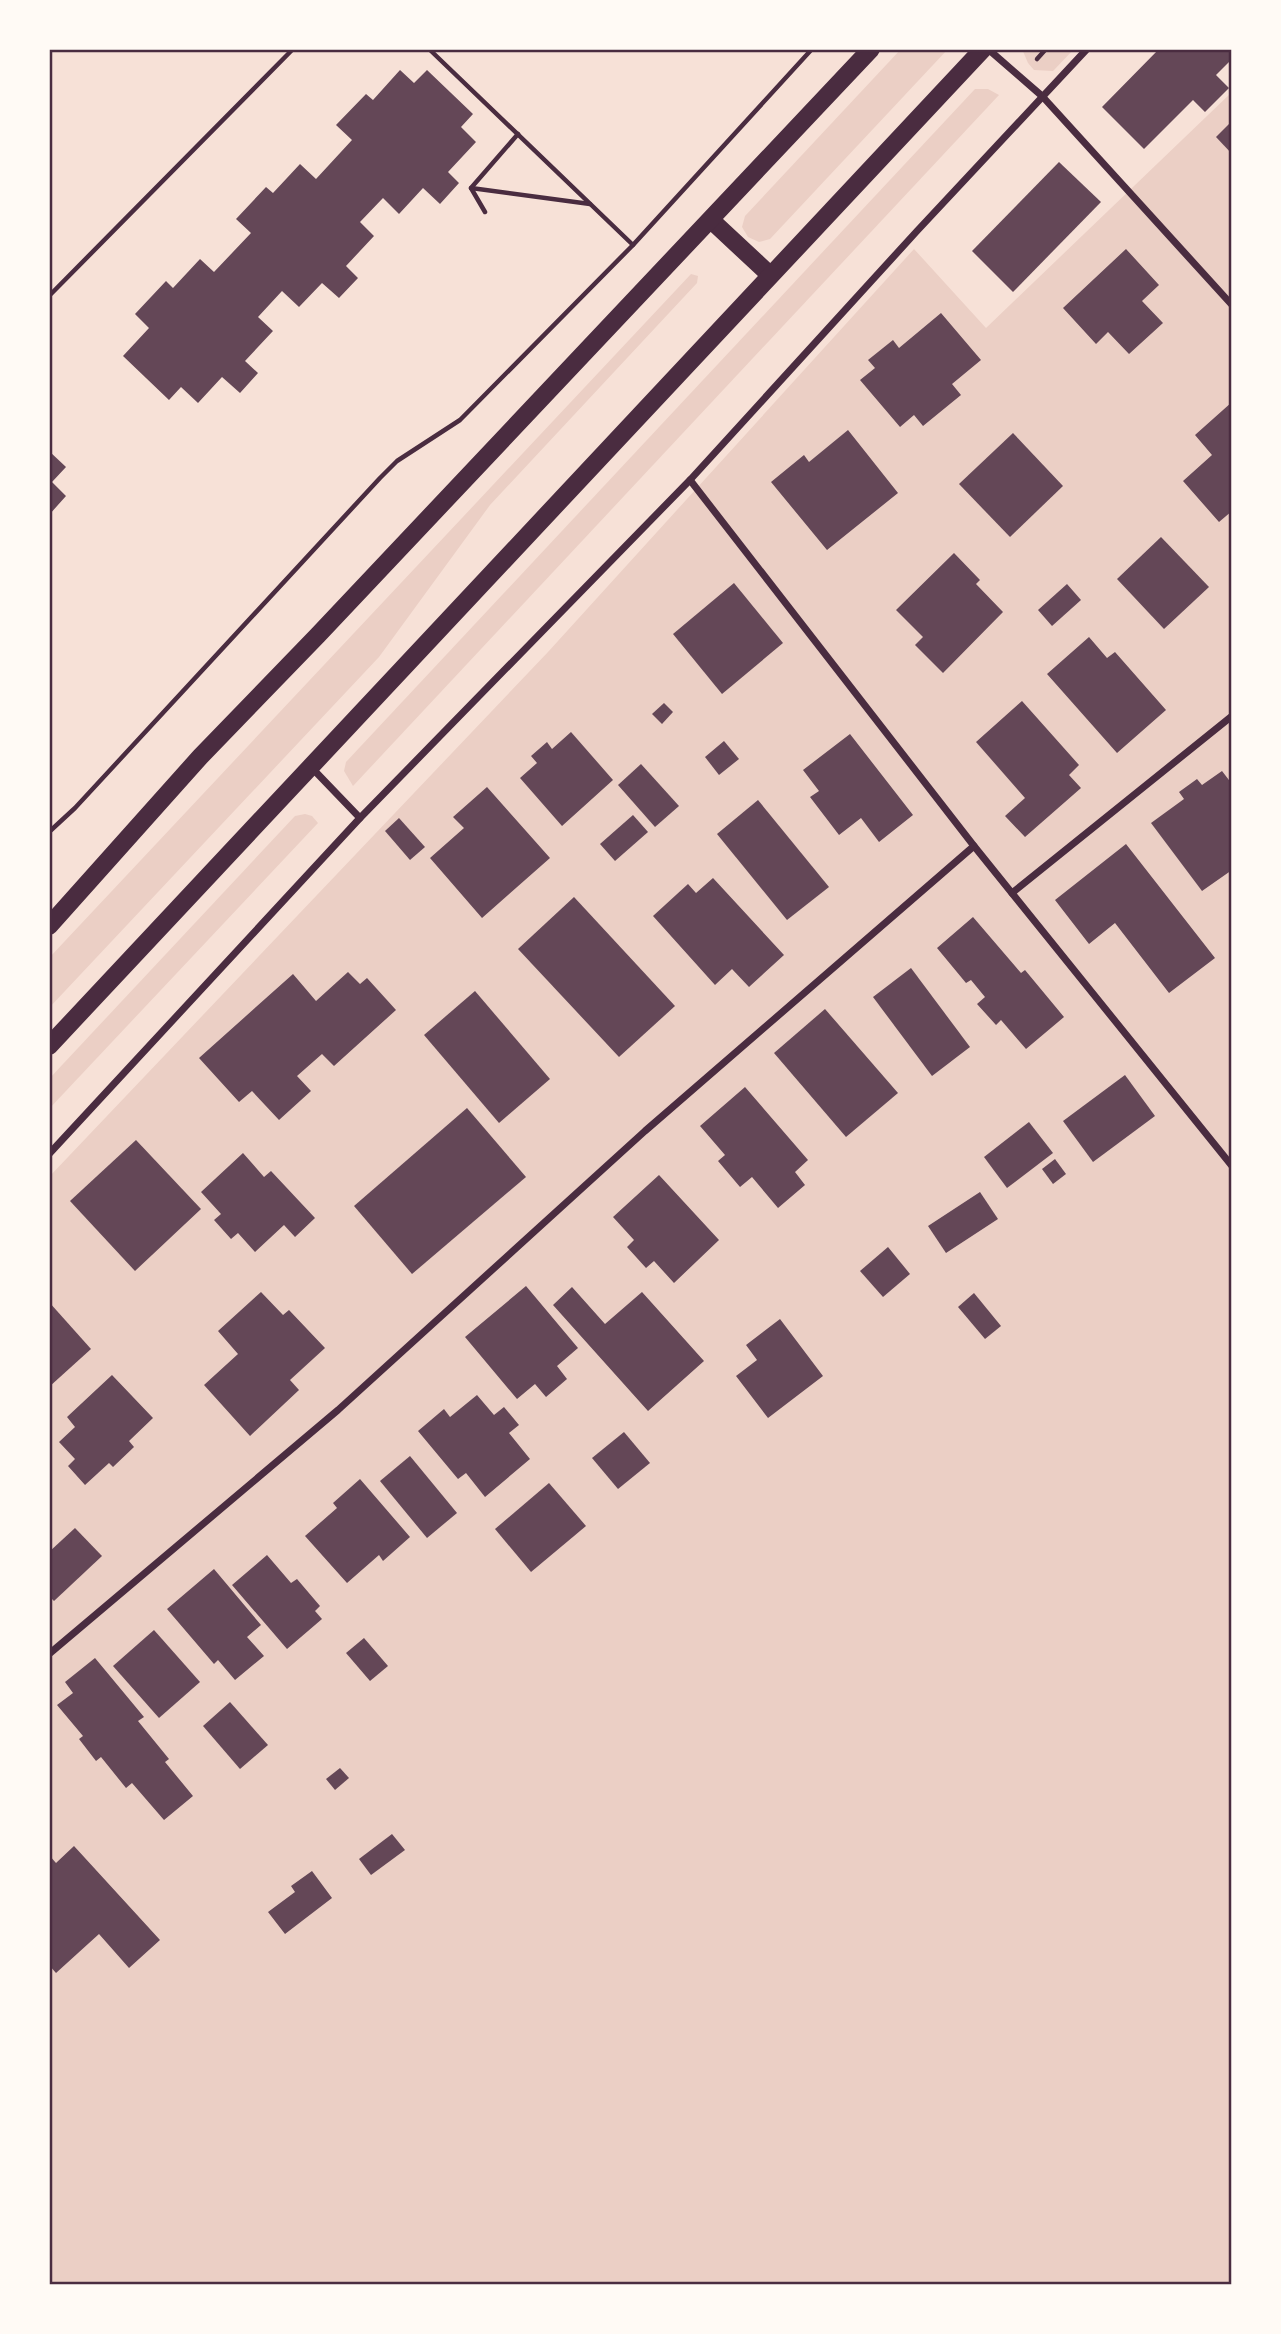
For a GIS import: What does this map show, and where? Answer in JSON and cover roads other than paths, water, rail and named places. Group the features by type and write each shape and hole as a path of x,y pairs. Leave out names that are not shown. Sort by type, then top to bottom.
{"main road":[{"path":"49,926 200,757 870,49"},
{"path":"49,1046 982,49"},
{"path":"710,220 770,275"}],"street":[{"path":"988,49 1042,96 1232,305"},
{"path":"49,1154 360,818 690,480 1087,49"},
{"path":"690,480 974,846 1232,1166"},
{"path":"1012,894 1232,716"},
{"path":"310,766 360,818"},
{"path":"49,1654 338,1410 645,1131 974,846"}]}
